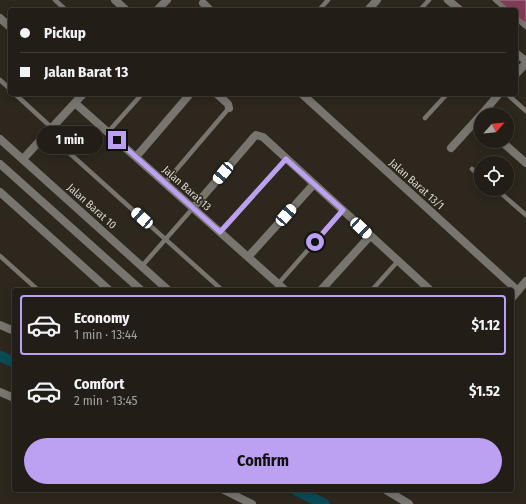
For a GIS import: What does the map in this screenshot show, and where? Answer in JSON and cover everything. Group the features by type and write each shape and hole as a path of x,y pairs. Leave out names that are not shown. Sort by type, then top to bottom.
{"street":[{"path":"115,0 124,8"},
{"path":"160,8 167,0"},
{"path":"370,8 377,0"},
{"path":"448,0 458,8"},
{"path":"203,3 208,8"},
{"path":"0,18 8,26"},
{"path":"518,55 526,62 518,72"},
{"path":"23,159 81,96"},
{"path":"136,157 188,96"},
{"path":"219,96 228,104 229,108"},
{"name":"Jalan Barat 13/1","path":"304,96 518,291"},
{"path":"488,108 497,96"},
{"name":"Jalan Barat 13","path":"75,103 283,288"},
{"path":"451,148 474,124"},
{"path":"193,208 256,135 263,137 398,261 425,288"},
{"name":"Jalan Barat 10","path":"0,139 166,288"},
{"path":"509,148 526,163"},
{"path":"0,164 139,288"},
{"path":"248,257 314,184"},
{"path":"0,192 107,288"},
{"path":"323,288 370,236"},
{"path":"514,296 526,281"},
{"path":"0,325 12,330"},
{"path":"0,392 12,397"},
{"path":"228,492 252,504"},
{"path":"389,492 409,504"}],"lane":[{"path":"55,0 64,8"},
{"path":"321,8 328,0"},
{"path":"422,8 429,0"},
{"path":"495,0 504,8"},
{"path":"518,20 526,26"},
{"path":"0,80 8,87"},
{"path":"17,96 49,130 165,240 220,288"},
{"path":"108,132 140,96"},
{"path":"424,118 444,96"},
{"path":"509,96 526,111"},
{"path":"165,183 229,108"},
{"path":"220,232 286,159"},
{"path":"504,196 526,215"},
{"path":"142,266 193,208"},
{"path":"278,284 343,210"},
{"path":"0,256 36,288"},
{"path":"374,288 398,261"}],"building":[{"path":"497,0 526,0 526,24 518,17 518,8 507,8"}],"waterway":[{"path":"0,356 12,361"},
{"path":"300,492 324,504"}],"route":[{"path":"117,140 220,232 286,159 343,210 315,242"}]}
